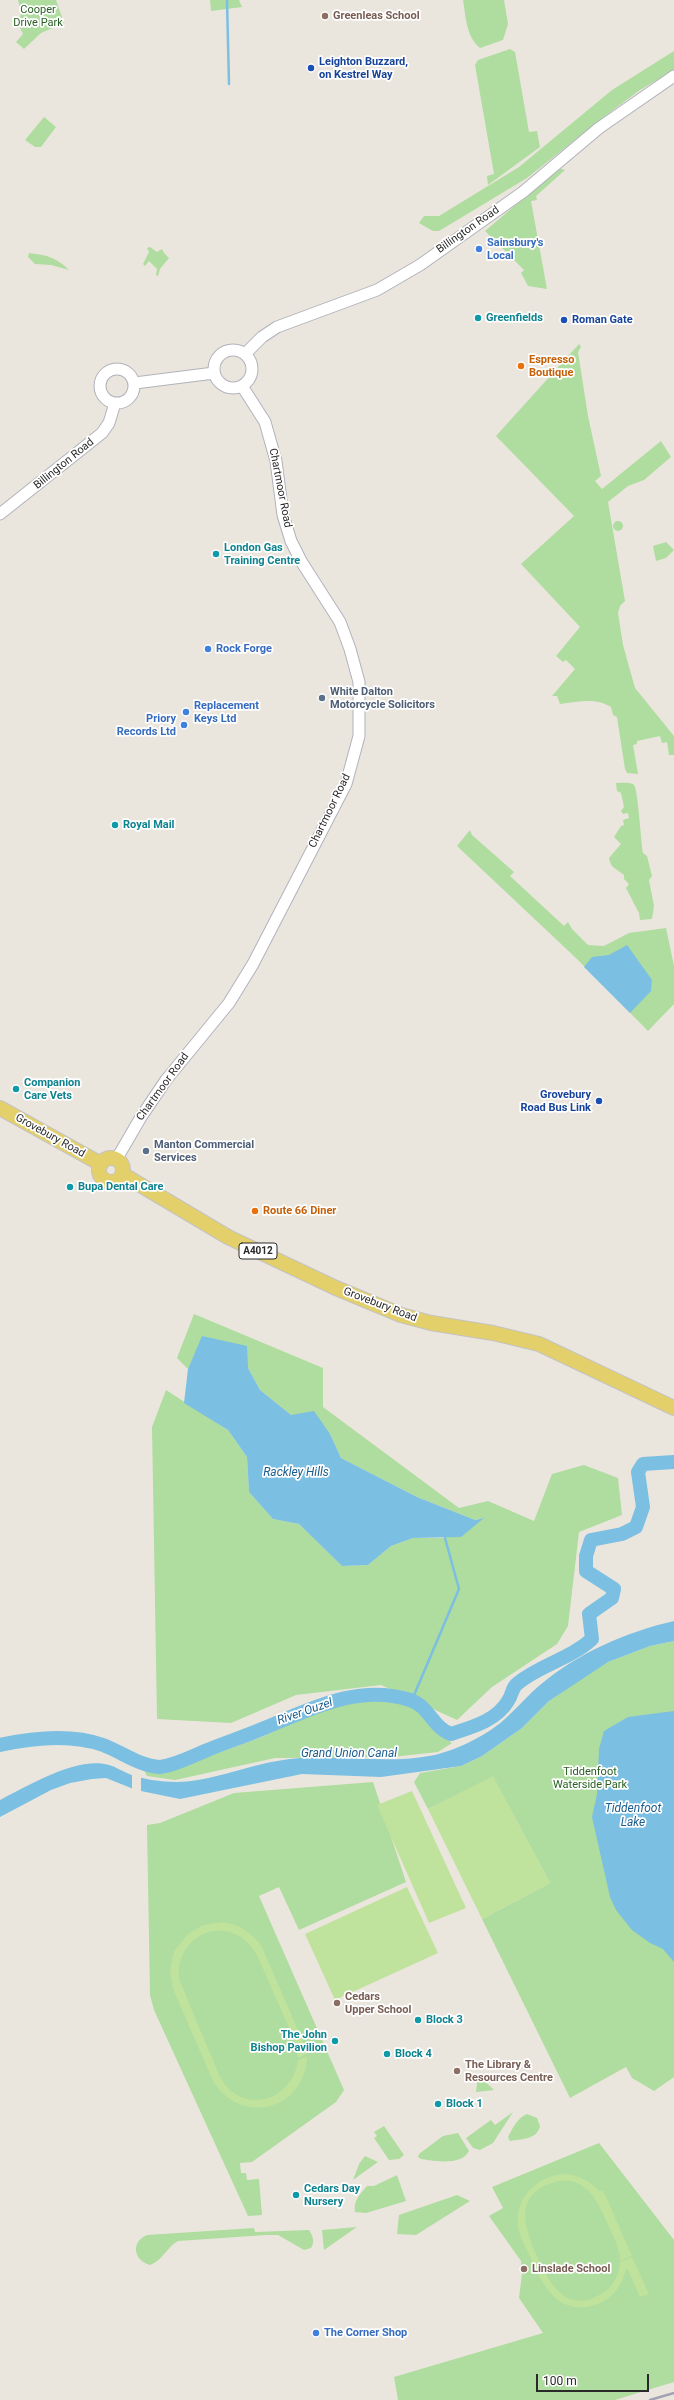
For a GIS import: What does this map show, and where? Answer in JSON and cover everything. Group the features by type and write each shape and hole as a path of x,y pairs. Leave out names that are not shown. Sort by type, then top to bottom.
{"main road":[{"name":"Grovebury Road","path":"0,1108 101,1164"},
{"path":"109,1158 116,1160 123,1167 122,1174 115,1182 105,1181 100,1175 101,1164 109,1158"},
{"name":"Grovebury Road","path":"122,1174 228,1237 343,1291 401,1315 432,1323 493,1332 539,1344 674,1408"}],"street":[{"name":"Billington Road","path":"246,354 262,337 277,328 377,290 420,266 522,192 598,128 674,76"},
{"path":"235,349 246,354 251,360 253,368 251,376 242,386 234,388 228,388 221,385 214,373 215,361 223,352 235,349"},
{"path":"120,368 130,373 135,383 133,394 130,398 115,403 106,399 100,390 101,379 104,374 111,369 120,368"},
{"path":"135,383 214,373"},
{"name":"Chartmoor Road","path":"116,1160 157,1092 229,1003 253,964 345,786 359,736 361,712 359,682 350,649 340,622 301,561 291,541 283,515 276,461 265,422 242,386"},
{"name":"Billington Road","path":"0,514 102,433 109,423 115,403"}],"green space":[{"name":"Cooper Drive Park","path":"18,0 56,0 64,23 41,33 24,49 16,42 23,34 19,26 21,12"},
{"path":"210,0 239,0 242,7 211,11"},
{"path":"463,0 504,0 508,24 503,40 480,48 475,43 469,32"},
{"path":"510,49 515,52 529,132 537,131 540,147 488,185 487,176 494,174 475,65 478,60"},
{"path":"674,51 674,70 640,90 527,178 439,231 433,231 419,223 424,216 439,216 519,167 612,90"},
{"path":"44,117 56,127 41,147 35,147 25,140"},
{"path":"559,168 565,170 536,196 537,200 531,201 547,289 528,286 521,273 524,270 485,231"},
{"path":"150,247 157,252 162,249 169,258 160,269 158,276 156,275 157,269 149,261 145,266 143,264 149,252 147,248"},
{"path":"29,253 55,259 69,270 51,265 35,264 28,257"},
{"path":"579,344 581,347 578,352 588,416 601,476 595,481 602,489 661,441 671,457 644,480 628,486 608,502 625,601 620,606 618,613 623,645 635,688 674,736 674,755 669,755 667,742 662,743 660,736 637,741 637,744 633,745 638,774 627,773 625,769 617,717 613,715 611,707 593,701 560,704 557,696 552,696 575,669 566,660 563,662 556,656 580,627 521,564 574,516 496,436"},
{"path":"618,521 623,526 618,531 613,526"},
{"path":"666,542 674,550 666,558 656,561 653,546"},
{"path":"616,783 631,783 634,785 638,806 643,853 647,856 652,876 649,880 654,906 652,919 640,920 639,913 626,888 629,884 624,879 624,875 612,866 609,858 621,844 614,837 621,826 624,825 623,820 629,818 628,813 623,814 621,811 624,807 621,793 617,791"},
{"path":"470,830 472,835 514,872 510,876 564,926 568,922 572,929 588,945 604,946 629,933 666,928 674,966 674,1004 648,1031 577,959 457,846"},
{"path":"194,1314 323,1368 323,1407 459,1508 488,1501 534,1521 552,1474 584,1465 618,1478 622,1515 579,1532 568,1626 557,1644 492,1687 457,1720 381,1685 296,1695 231,1723 157,1719 152,1427 166,1390 228,1430 247,1457 249,1492 273,1519 299,1524 342,1566 368,1565 391,1546 413,1538 445,1538 483,1518 475,1520 417,1497 341,1458 330,1434 291,1415 260,1390 248,1368 203,1336 188,1369 177,1358"},
{"name":"Tiddenfoot Waterside Park","path":"674,1641 674,2077 654,2091 632,2078 626,2067 570,2098 482,1919 550,1883 493,1777 428,1809 414,1782 420,1773 461,1766 482,1756 522,1728 549,1701 589,1673 608,1662 650,1646"},
{"path":"391,1701 403,1704 420,1712 443,1737 452,1743 438,1752 392,1757 275,1758 175,1780 147,1776 144,1770 172,1770 262,1737 315,1712 342,1702"},
{"path":"493,1776 550,1883 482,1919 428,1809"},
{"path":"373,1782 406,1882 299,1930 279,1887 259,1896 344,2090 336,2102 252,2162 240,2163 241,2173 246,2173 247,2180 259,2179 262,2215 248,2216 154,2010 150,1995 147,1825 160,1823 234,1793"},
{"path":"412,1791 466,1908 429,1923 377,1805"},
{"path":"407,1887 438,1953 335,2000 305,1934"},
{"path":"222,1922 244,1929 261,1945 308,2053 298,2058 296,2044 257,1955 247,1942 235,1934 221,1931 208,1932 196,1939 186,1949 180,1962 179,1979 220,2077 229,2089 241,2097 253,2100 265,2099 276,2094 286,2086 294,2074 298,2060 307,2056 304,2074 296,2089 284,2100 270,2106 255,2108 239,2104 225,2095 213,2081 173,1989 170,1969 174,1951 188,1934 203,1925"},
{"path":"478,2075 494,2090 476,2092"},
{"path":"513,2112 493,2143 480,2150 473,2148 466,2138 491,2120 495,2125"},
{"path":"527,2114 537,2118 540,2126 538,2131 536,2134 528,2138 510,2141 508,2137 514,2127 521,2118"},
{"path":"384,2126 404,2155 399,2159 389,2160 374,2138 377,2136 374,2132"},
{"path":"458,2133 469,2151 460,2159 454,2161 440,2161 421,2159 418,2157 419,2154 443,2136"},
{"path":"599,2143 674,2240 674,2382 615,2400 398,2400 394,2377 543,2333 519,2298 522,2274 521,2261 489,2216 503,2208 492,2187"},
{"path":"365,2156 378,2162 353,2180 359,2164"},
{"path":"563,2174 579,2177 588,2181 600,2192 603,2190 632,2256 620,2261 615,2239 600,2207 588,2190 572,2181 561,2181 549,2184 538,2190 530,2198 526,2206 525,2216 526,2225 533,2246 547,2276 553,2285 560,2293 569,2298 578,2301 589,2300 601,2294 612,2285 617,2276 620,2262 632,2257 649,2294 640,2297 627,2268 623,2279 613,2294 598,2304 585,2307 573,2307 563,2303 547,2289 541,2280 521,2238 518,2220 519,2210 522,2201 534,2185 552,2176"},
{"path":"397,2175 406,2201 366,2213 355,2212 356,2201 367,2186 374,2186"},
{"path":"457,2195 470,2201 416,2235 397,2234 399,2215"},
{"path":"357,2227 324,2250 322,2230"},
{"path":"254,2228 255,2232 309,2230 313,2244 311,2248 304,2250 278,2235 178,2241 158,2260 150,2265 140,2260 136,2251 138,2242 147,2235"}],"water":[{"path":"627,945 652,980 651,991 630,1013 584,967 592,957 609,955"},
{"name":"Rackley Hills","path":"202,1336 247,1346 248,1368 260,1390 291,1415 314,1411 330,1434 341,1458 417,1497 475,1520 484,1518 461,1537 413,1538 391,1546 368,1565 342,1566 299,1524 273,1519 249,1492 247,1457 228,1430 184,1403 188,1369"},
{"path":"674,1621 674,1641 650,1646 608,1662 549,1701 522,1728 482,1756 461,1766 381,1777 302,1774 180,1799 136,1790 106,1778 92,1779 70,1783 51,1790 0,1817 0,1800 38,1780 68,1768 96,1763 109,1765 139,1777 158,1781 176,1782 218,1776 262,1764 290,1759 399,1759 435,1755 454,1749 491,1730 506,1718 540,1685 570,1663 586,1654 603,1645 638,1631"},
{"name":"Tiddenfoot Lake","path":"674,1711 674,1962 663,1949 650,1943 632,1930 616,1910 610,1897 592,1817 597,1794 599,1749 604,1731 628,1717"}],"pier":[{"path":"132,1773 141,1775 141,1793 132,1791"}],"waterway":[{"path":"227,0 229,84"},
{"name":"River Ouzel","path":"0,1745 25,1740 52,1738 78,1739 103,1745 145,1764 160,1767 183,1760 316,1707 334,1701 372,1695 391,1696 410,1700 422,1707 440,1727 451,1734 475,1726 497,1714 510,1698 514,1687 518,1683 536,1671 574,1652 592,1639 589,1614 612,1598 614,1589 586,1571 586,1556 591,1540 622,1534 636,1527 643,1507 638,1472 643,1464 674,1462"},
{"path":"412,1700 459,1589 445,1538"}],"railway":[{"path":"650,2400 674,2393"}],"place":[{"name":"Greenleas School","path":"325,16"},
{"name":"Leighton Buzzard, on Kestrel Way","path":"311,68"},
{"name":"Sainsbury's Local","path":"479,249"},
{"name":"Greenfields","path":"478,318"},
{"name":"Roman Gate","path":"564,320"},
{"name":"Espresso Boutique","path":"521,366"},
{"name":"London Gas Training Centre","path":"216,554"},
{"name":"Rock Forge","path":"208,649"},
{"name":"White Dalton Motorcycle Solicitors","path":"322,698"},
{"name":"Replacement Keys Ltd","path":"186,712"},
{"name":"Priory Records Ltd","path":"184,725"},
{"name":"Royal Mail","path":"115,825"},
{"name":"Companion Care Vets","path":"16,1089"},
{"name":"Grovebury Road Bus Link","path":"599,1101"},
{"name":"Manton Commercial Services","path":"146,1151"},
{"name":"Bupa Dental Care","path":"70,1187"},
{"name":"Route 66 Diner","path":"255,1211"},
{"name":"Cedars Upper School","path":"337,2003"},
{"name":"Block 3","path":"418,2020"},
{"name":"The John Bishop Pavilion","path":"335,2041"},
{"name":"Block 4","path":"387,2054"},
{"name":"The Library & Resources Centre","path":"457,2071"},
{"name":"Block 1","path":"438,2104"},
{"name":"Cedars Day Nursery","path":"296,2195"},
{"name":"Linslade School","path":"524,2269"},
{"name":"The Corner Shop","path":"316,2333"}],"water label":[{"name":"Grand Union Canal","path":"349,1754"}]}
